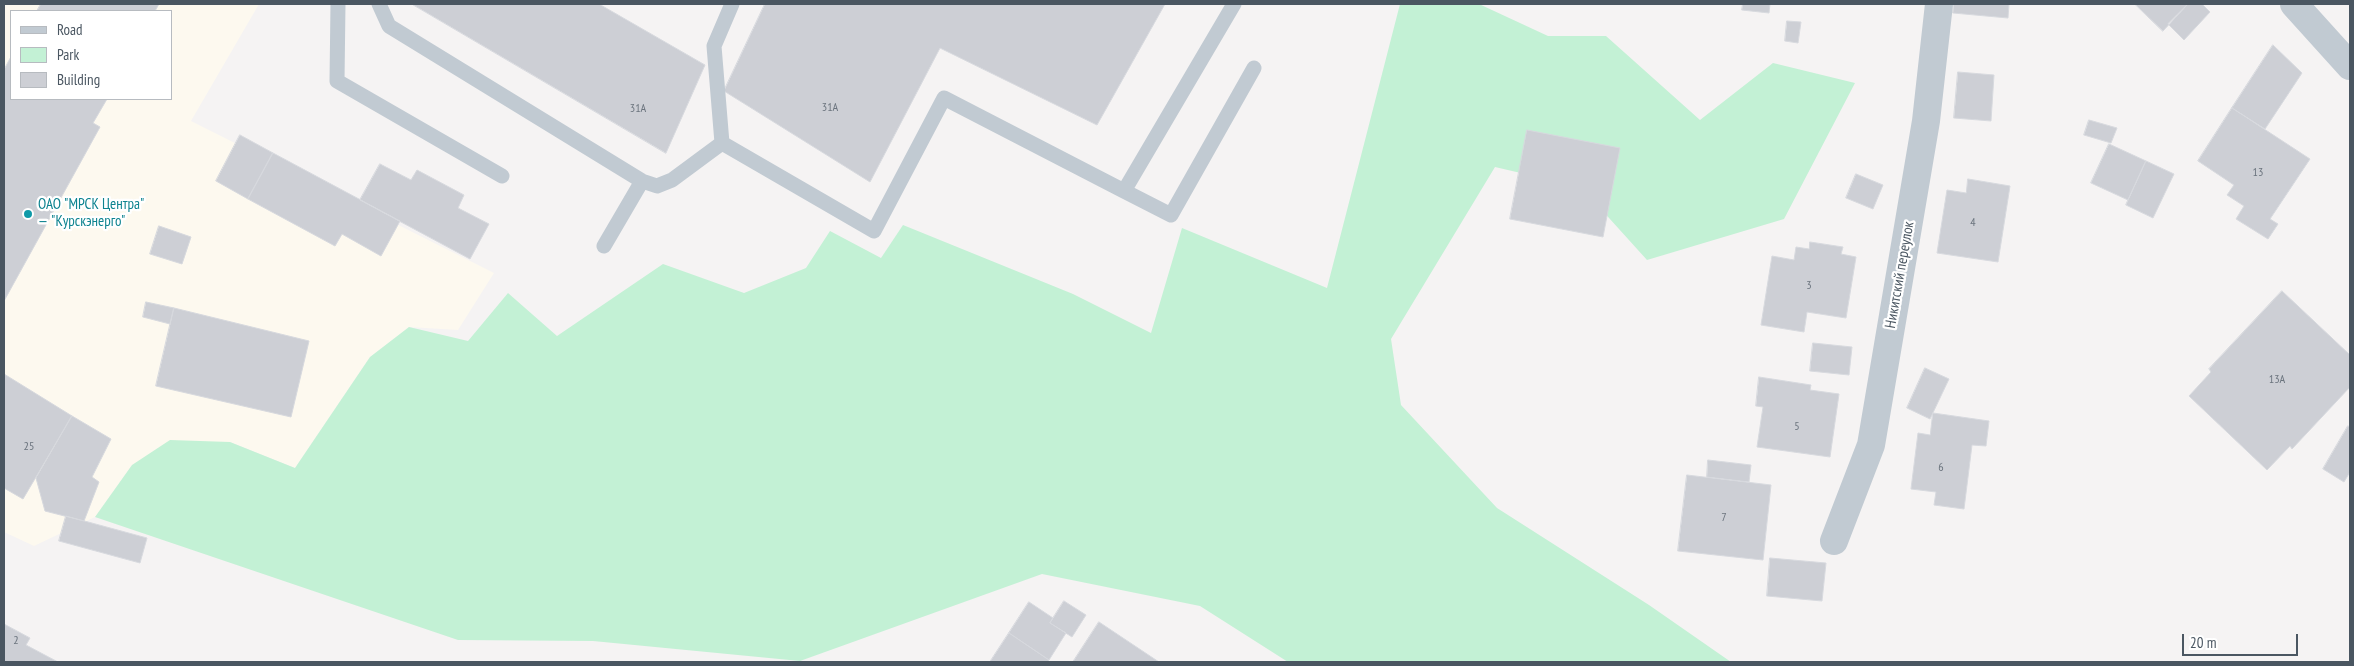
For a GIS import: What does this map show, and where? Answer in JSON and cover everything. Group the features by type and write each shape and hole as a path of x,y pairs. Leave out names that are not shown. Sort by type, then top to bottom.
{"street":[{"name":"Никитский переулок","path":"1834,541 1870,445 1926,121 1939,4"},
{"path":"2294,4 2350,66"}],"lane":[{"path":"338,4 337,82 502,176"},
{"path":"379,4 389,26 642,181 657,186 672,180 722,143"},
{"path":"722,143 714,46 732,4"},
{"path":"1124,191 1234,4"},
{"path":"722,143 874,231 944,98 1171,215 1254,68"},
{"path":"604,246 642,181"}],"shaded area":[{"path":"4,4 259,4 191,121 494,273 458,330 409,327 370,357 295,468 230,442 132,465 95,517 34,546 4,532"}],"green space":[{"path":"1400,4 1479,4 1548,36 1606,36 1700,120 1773,63 1855,83 1784,219 1647,260 1581,187 1495,167 1391,339 1401,405 1497,508 1649,605 1731,662 1288,662 1200,606 1042,574 800,661 593,641 458,640 95,517 132,465 170,440 230,442 295,468 370,357 409,327 468,341 508,293 557,336 663,264 744,293 806,268 830,231 881,258 903,225 1073,294 1151,333 1182,228 1327,288"}],"building":[{"path":"41,4 159,4 156,10 38,10"},
{"path":"412,4 599,4 705,65 666,153"},
{"path":"765,4 1165,4 1097,125 940,48 870,182 724,91"},
{"path":"1743,4 1770,4 1769,13 1742,10"},
{"path":"1954,4 2009,4 2008,18 1953,13"},
{"path":"2135,4 2188,4 2163,31"},
{"path":"2188,4 2202,4 2210,12 2184,40 2168,24"},
{"path":"1787,21 1801,22 1798,43 1785,41"},
{"path":"2273,45 2302,73 2265,129 2232,108"},
{"name":"ОАО \"МРСК Центра\" — \"Курскэнерго\"","path":"10,59 10,100 106,100 93,123 100,127 4,301 4,70"},
{"path":"1958,72 1994,75 1991,121 1954,118"},
{"path":"2232,108 2310,159 2270,219 2278,224 2268,239 2236,219 2244,206 2227,195 2234,185 2198,161"},
{"path":"2089,120 2117,128 2111,143 2084,135"},
{"path":"1527,130 1620,148 1603,237 1510,219"},
{"path":"240,135 273,153 248,199 216,181"},
{"path":"2109,144 2146,161 2128,200 2091,183"},
{"path":"273,153 400,221 381,256 342,234 335,246 248,199"},
{"path":"2146,161 2174,174 2153,218 2126,205"},
{"path":"380,164 411,180 417,170 464,195 458,208 489,224 470,259 360,200"},
{"path":"1856,174 1883,185 1873,209 1846,198"},
{"path":"1968,179 2010,186 1998,262 1937,253 1947,190 1966,193"},
{"path":"159,226 191,237 182,264 150,254"},
{"path":"1810,242 1843,247 1841,254 1856,257 1846,318 1807,312 1804,332 1761,325 1772,256 1794,260 1796,247 1809,249"},
{"path":"2282,291 2350,355 2350,387 2292,449 2290,446 2267,470 2189,396 2211,372 2209,369"},
{"path":"146,302 174,308 170,324 143,317"},
{"path":"174,308 309,341 291,417 156,386"},
{"path":"1813,343 1852,347 1849,375 1810,371"},
{"path":"1925,368 1949,379 1930,419 1907,408"},
{"path":"4,374 72,416 23,499 4,488"},
{"path":"1759,377 1811,385 1810,390 1839,394 1830,457 1757,447 1763,407 1756,406"},
{"path":"1933,413 1989,421 1986,446 1972,445 1964,509 1934,505 1936,492 1911,489 1918,433 1930,435"},
{"path":"72,416 111,439 92,477 99,482 84,521 45,511 36,478"},
{"path":"2348,426 2350,427 2350,472 2344,482 2323,469"},
{"path":"1708,460 1751,465 1749,482 1707,477"},
{"path":"1687,475 1771,485 1763,560 1678,551"},
{"path":"66,516 147,538 140,563 59,541"},
{"path":"1770,558 1826,563 1822,601 1767,596"},
{"path":"1064,601 1086,615 1072,637 1050,623"},
{"path":"1029,602 1053,618 1050,623 1066,633 1049,660 1009,633"},
{"path":"1099,622 1159,662 1073,662"},
{"path":"4,624 30,638 26,645 58,662 4,662"},
{"path":"1009,633 1049,660 1047,662 990,662"}],"place":[{"name":"ОАО \"МРСК Центра\" — \"Курскэнерго\"","path":"28,214"}]}
